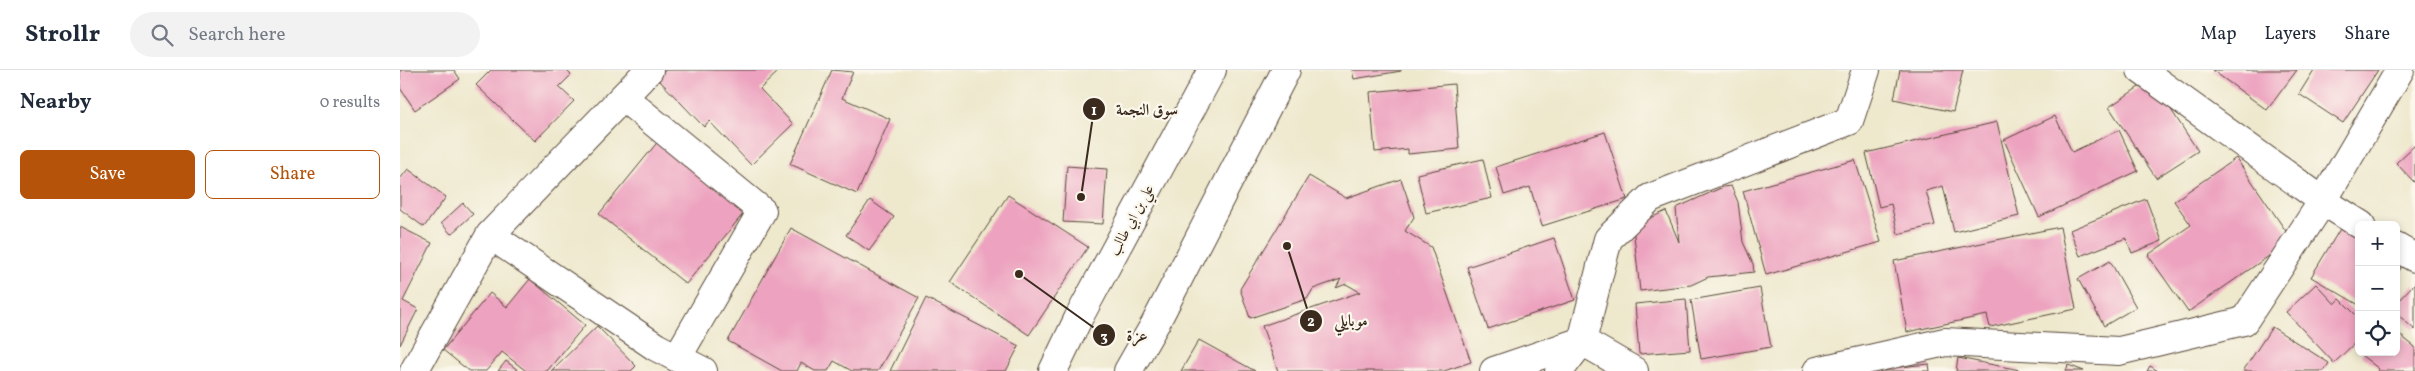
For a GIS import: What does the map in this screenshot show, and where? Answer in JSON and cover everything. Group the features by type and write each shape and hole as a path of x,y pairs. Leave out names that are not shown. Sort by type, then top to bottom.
{"street":[{"path":"414,371 490,236 649,70"},
{"name":"علي بن ابي طالب","path":"1052,371 1212,70"},
{"path":"1128,371 1155,324 1286,70"},
{"path":"1558,371 1582,341 1608,239 1650,198 1849,121 1866,70"},
{"path":"2140,70 2323,201 2355,221"},
{"path":"1816,371 1944,342 2119,351 2244,321 2323,201 2400,70"},
{"path":"624,98 762,211 677,358"},
{"path":"490,236 656,347 702,371"},
{"path":"2400,249 2415,258"},
{"path":"1494,371 1582,341 1634,371"}],"building":[{"path":"400,70 454,70 460,79 415,110 400,88"},
{"path":"491,70 566,70 571,75 559,87 574,101 535,141 476,85"},
{"path":"666,70 780,70 760,89 793,124 751,165 709,121 704,127 657,78"},
{"path":"832,70 853,72 842,98 890,119 857,194 790,164"},
{"path":"1352,70 1401,70 1401,71 1354,79"},
{"path":"1900,70 1963,70 1953,112 1894,99"},
{"path":"2212,70 2297,70 2267,110"},
{"path":"2314,70 2378,70 2343,123 2299,94"},
{"path":"2151,79 2198,151 2156,178 2109,107"},
{"path":"1454,84 1459,149 1408,154 1408,149 1375,152 1370,92"},
{"path":"2055,116 2072,152 2119,130 2138,171 2039,217 2004,140"},
{"path":"1997,122 2019,216 1954,232 1943,186 1926,191 1935,225 1898,234 1891,204 1879,207 1866,153"},
{"path":"1605,132 1627,199 1542,226 1530,187 1504,195 1496,167"},
{"path":"660,139 747,209 686,284 599,214"},
{"path":"2415,145 2415,183 2396,163"},
{"path":"2236,158 2292,240 2188,312 2148,255 2191,225 2174,201"},
{"path":"1483,159 1492,198 1426,213 1417,174"},
{"path":"1855,160 1881,242 1766,275 1743,191"},
{"path":"1067,166 1107,169 1103,224 1063,222"},
{"path":"408,169 446,197 424,227 400,209 400,179"},
{"path":"1309,176 1346,198 1401,179 1414,217 1405,231 1431,247 1471,362 1444,371 1278,371 1262,326 1360,292 1346,284 1336,288 1341,279 1313,289 1307,299 1250,318 1240,289"},
{"path":"1731,186 1738,202 1743,242 1753,264 1754,272 1708,277 1691,285 1640,291 1633,226 1666,211 1679,242 1676,208 1723,187"},
{"path":"1008,195 1088,247 1029,335 950,282"},
{"path":"2146,199 2162,241 2132,253 2126,238 2080,256 2070,230"},
{"path":"870,200 894,217 869,251 846,235"},
{"path":"463,203 473,214 451,234 441,223"},
{"path":"2343,224 2355,231 2355,303 2311,277"},
{"path":"400,227 432,243 403,301 418,309 400,345"},
{"path":"2060,227 2076,309 1990,327 1987,315 1907,332 1894,261"},
{"path":"791,228 919,298 878,371 852,371 834,361 828,371 815,371 801,363 797,371 782,371 728,341"},
{"path":"1554,238 1575,300 1488,329 1467,267"},
{"path":"2400,258 2405,261 2400,269"},
{"path":"2110,261 2136,307 2104,326 2078,279"},
{"path":"530,279 585,325 547,371 526,371 502,352 486,371 469,371 443,350 490,293 507,307"},
{"path":"2415,283 2415,330 2400,317 2400,299"},
{"path":"2316,284 2335,304 2340,299 2355,314 2355,343 2334,363 2286,312"},
{"path":"1760,288 1771,347 1701,359 1691,300"},
{"path":"926,298 1019,346 1006,371 890,371"},
{"path":"1686,299 1690,350 1639,354 1635,304"},
{"path":"597,326 636,366 631,371 551,371"},
{"path":"2272,327 2329,363 2324,371 2243,371"},
{"path":"2400,335 2415,347 2415,371 2377,371 2379,369 2362,356 2400,356"},
{"path":"1199,340 1255,371 1181,371"},
{"path":"1958,358 2020,370 2020,371 1956,371"},
{"path":"506,361 519,371 498,371"},
{"path":"1929,364 1930,371 1870,371 1870,370"},
{"path":"2068,365 2084,371 2066,371"},
{"path":"2150,366 2158,371 2147,371"}],"place":[{"name":"سوق النجمة","path":"1081,197"},
{"name":"موبايلي","path":"1287,246"},
{"name":"عزة","path":"1019,274"}]}
